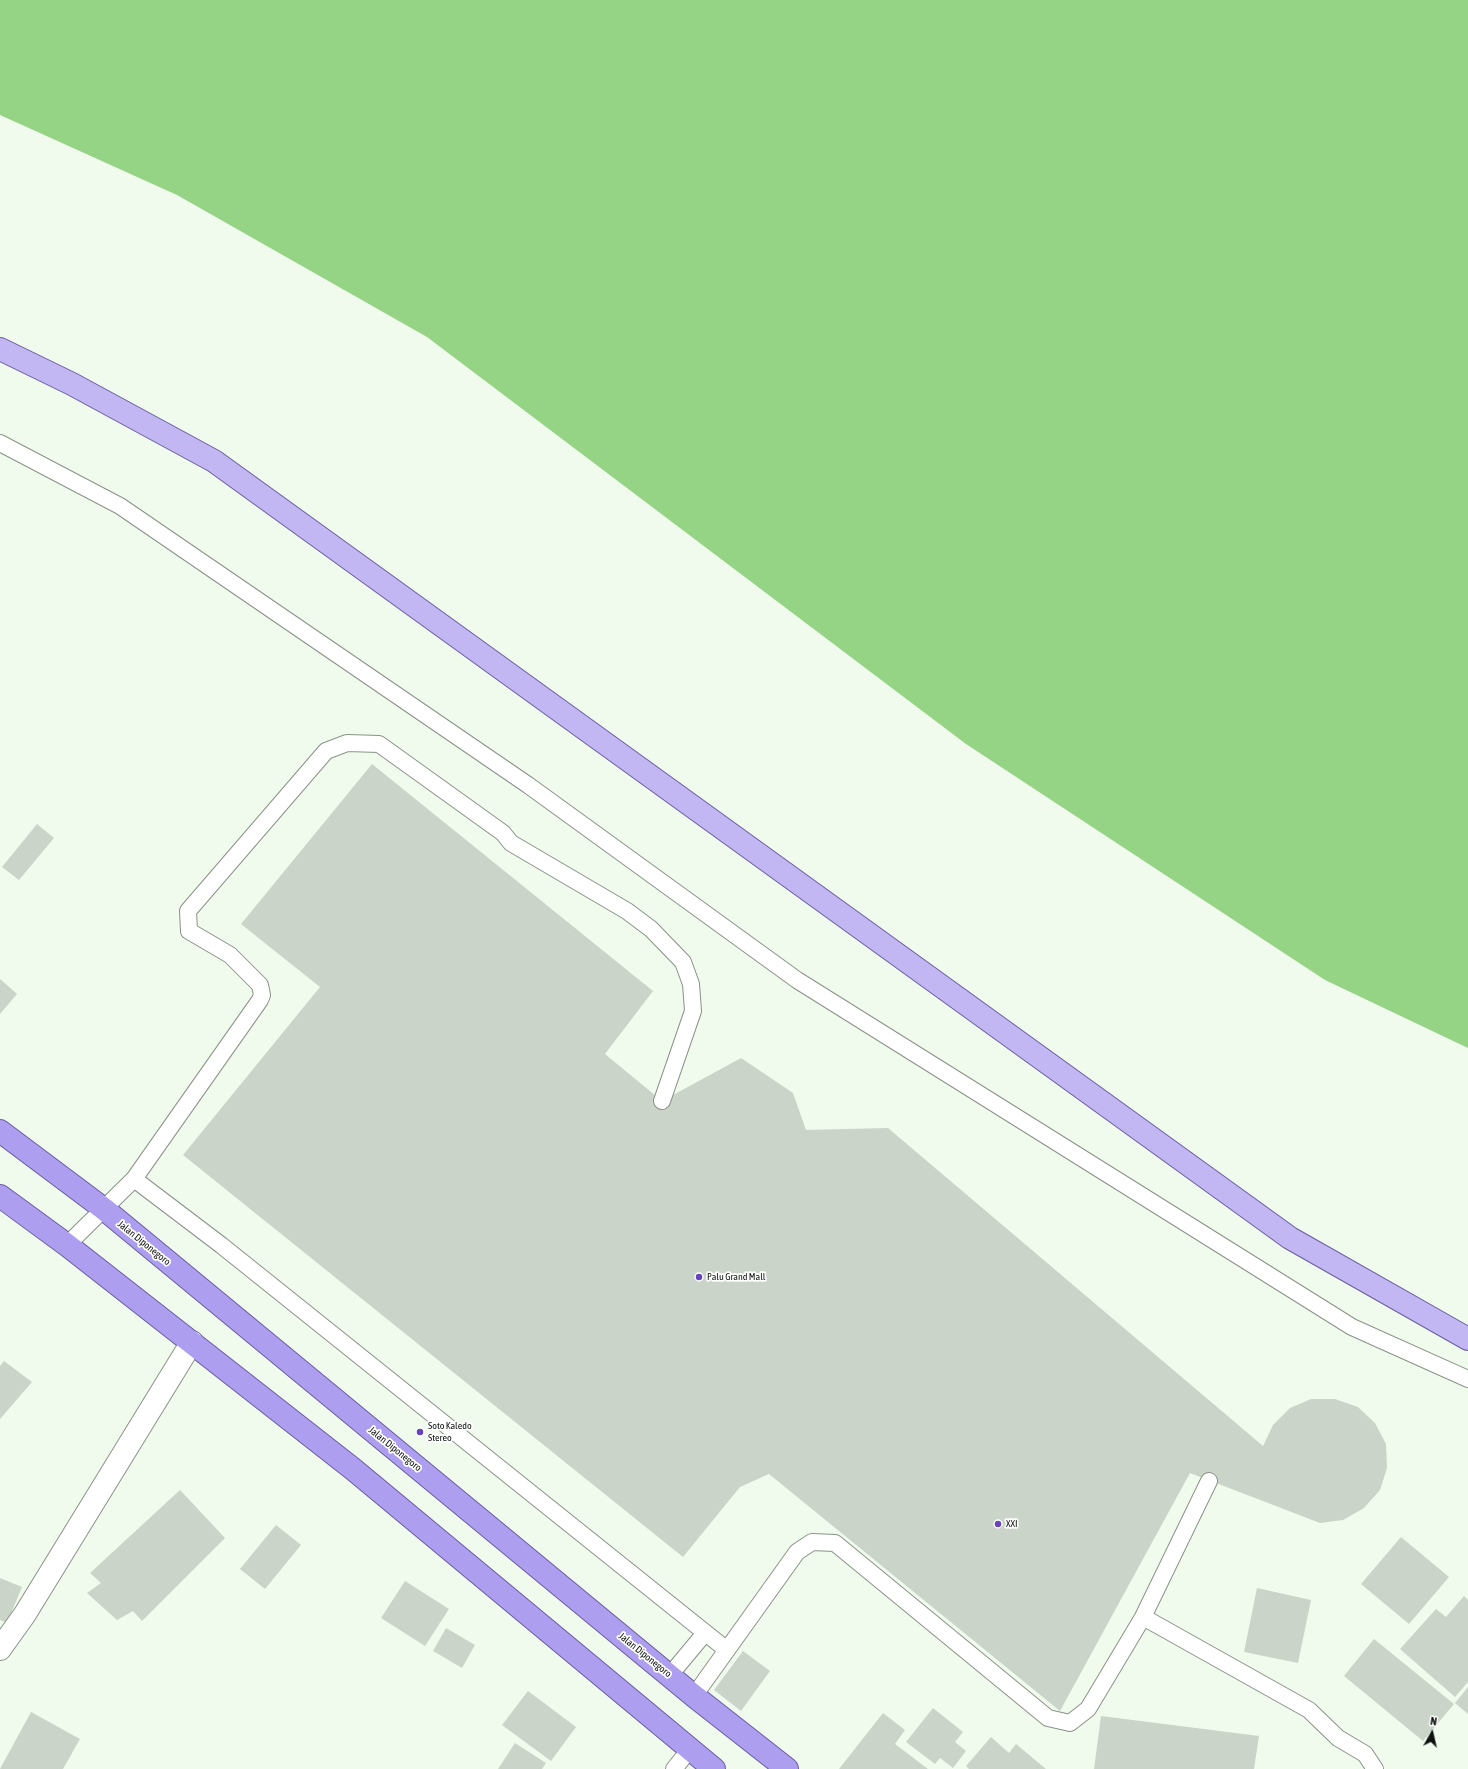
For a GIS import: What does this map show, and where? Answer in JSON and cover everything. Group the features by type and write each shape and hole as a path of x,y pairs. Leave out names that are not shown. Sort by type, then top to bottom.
{"highway":[{"name":"Jalan Diponegoro","path":"0,1131 104,1209 694,1696 787,1769"},
{"path":"0,1196 67,1245 353,1469 714,1769"}],"main road":[{"path":"0,349 72,384 214,462 1290,1238 1468,1339"}],"street":[{"path":"0,1649 25,1614 192,1342"}],"lane":[{"path":"0,443 120,506 528,785 797,980 1352,1327 1468,1379"},
{"path":"67,1245 134,1179 260,1000 262,995 260,985 230,955 189,930 188,911 326,751 347,743 379,744 503,833 511,843 627,911 651,929 683,962 691,984 693,1011 662,1101"},
{"path":"134,1179 227,1250 727,1650"},
{"path":"694,1696 797,1552 812,1542 835,1543 1048,1718 1070,1723 1088,1709 1142,1617 1209,1481"},
{"path":"1142,1617 1309,1710 1338,1738 1365,1754 1375,1769"},
{"path":"670,1675 705,1633"},
{"path":"674,1769 690,1748"}],"shaded area":[{"path":"0,0 1468,0 1468,1048 1325,980 966,744 427,337 177,195 0,115"}],"building":[{"name":"Palu Grand Mall","path":"372,764 653,991 605,1054 662,1101 741,1058 793,1093 806,1130 888,1128 1263,1446 1273,1425 1290,1408 1311,1399 1335,1399 1358,1407 1375,1423 1386,1444 1387,1468 1380,1490 1364,1508 1343,1520 1320,1523 1190,1473 1060,1711 769,1474 740,1487 683,1557 183,1155 320,987 241,924"},
{"path":"37,824 54,838 19,880 2,867"},
{"path":"0,979 17,994 0,1014"},
{"path":"4,1361 32,1382 0,1419 0,1366"},
{"path":"180,1490 225,1538 142,1621 133,1611 117,1620 87,1593 101,1583 90,1573"},
{"path":"276,1525 301,1545 265,1589 240,1569"},
{"path":"1401,1537 1449,1577 1409,1624 1361,1584"},
{"path":"0,1578 22,1587 7,1623 0,1620"},
{"path":"405,1581 449,1609 425,1646 381,1618"},
{"path":"1257,1588 1311,1600 1298,1663 1244,1652"},
{"path":"1464,1596 1468,1600 1468,1682 1455,1697 1400,1649 1436,1609 1446,1617"},
{"path":"446,1628 475,1645 462,1668 433,1651"},
{"path":"1374,1639 1454,1704 1423,1741 1344,1676"},
{"path":"743,1651 770,1671 741,1711 714,1690"},
{"path":"1468,1687 1468,1714 1455,1703"},
{"path":"528,1691 576,1727 551,1761 502,1725"},
{"path":"933,1708 963,1732 955,1742 966,1751 953,1768 940,1758 935,1764 906,1742"},
{"path":"31,1712 80,1739 63,1769 0,1769"},
{"path":"883,1713 905,1730 895,1744 928,1769 839,1769"},
{"path":"1101,1716 1259,1736 1254,1769 1094,1769"},
{"path":"991,1737 1009,1753 1016,1744 1046,1769 969,1769 966,1766"},
{"path":"515,1743 546,1763 542,1769 498,1769"}],"place":[{"name":"Palu Grand Mall","path":"699,1277"},
{"name":"Soto Kaledo Stereo","path":"420,1432"},
{"name":"XXI","path":"998,1524"}]}
